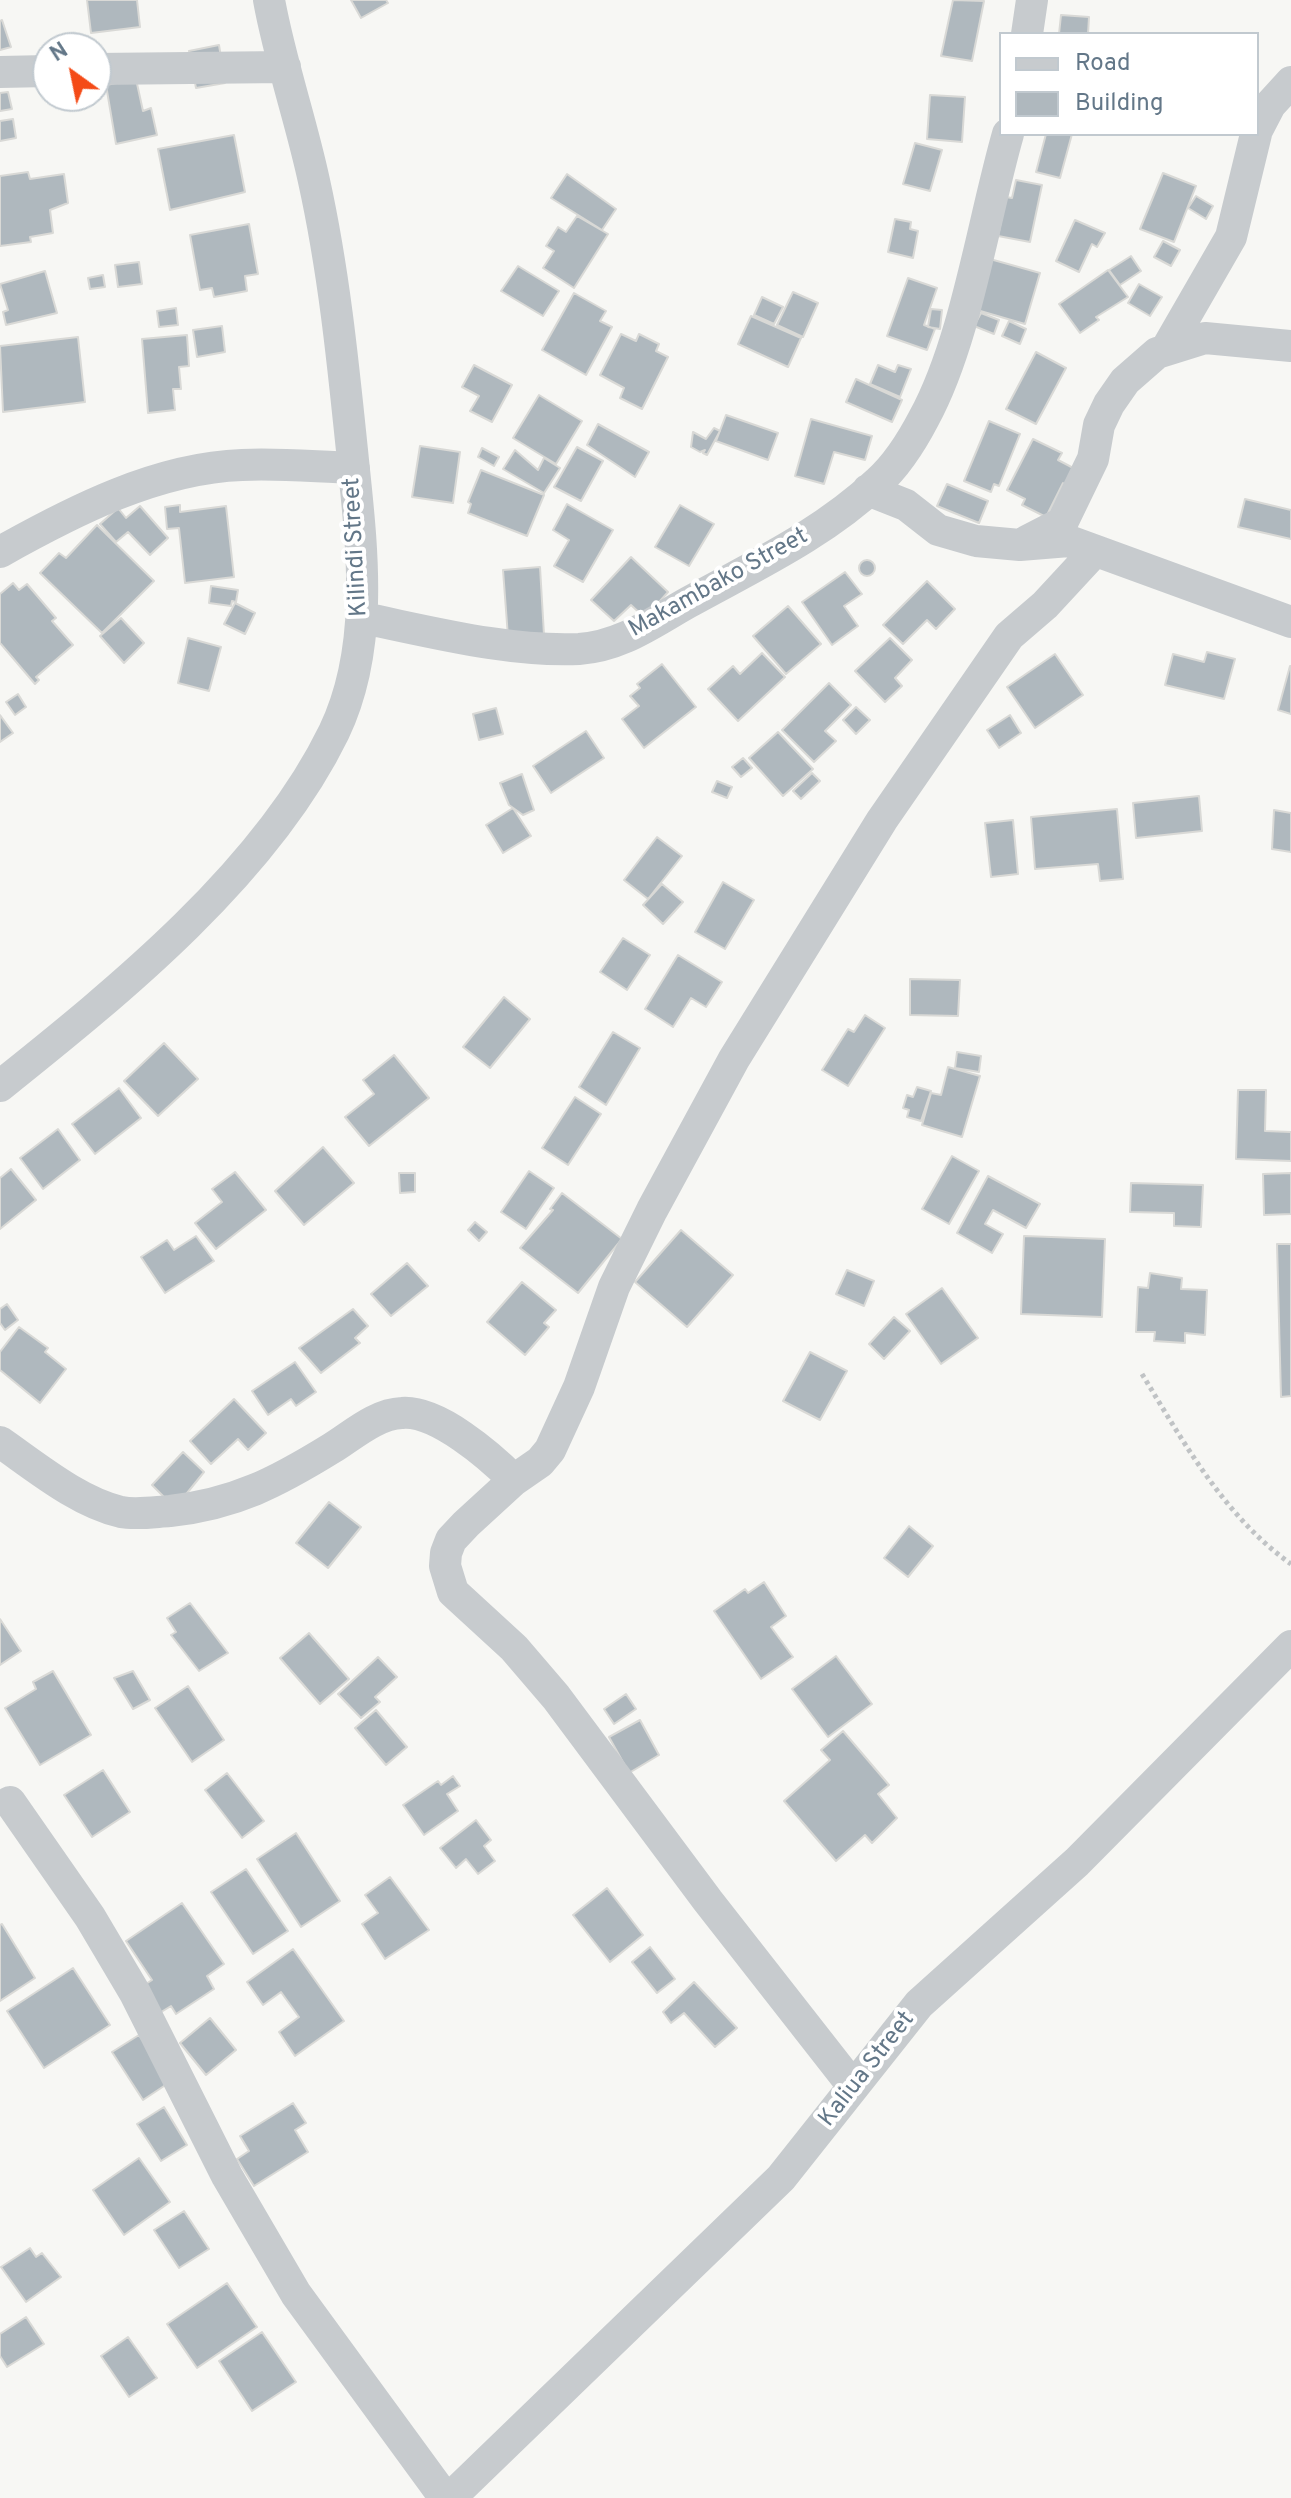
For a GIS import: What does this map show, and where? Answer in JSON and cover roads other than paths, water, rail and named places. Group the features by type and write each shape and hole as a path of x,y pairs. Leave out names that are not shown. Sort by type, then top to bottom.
{"street":[{"path":"1027,32 1032,0"},
{"name":"Kilindi Street","path":"0,1086 81,1022 248,860 295,799 335,730 351,683 363,618 354,468 334,288 314,179 271,10"},
{"path":"112,69 285,67"},
{"path":"0,72 32,71"},
{"path":"1259,128 1270,105 1291,82"},
{"name":"Makambako Street","path":"363,618 535,647 581,649 633,636 689,602 773,560 868,490 906,448 925,415 950,354 1007,136"},
{"path":"1020,545 1062,523 1093,459 1099,425 1109,404 1125,381 1167,348 1231,237 1256,136"},
{"path":"1167,348 1205,338 1291,346"},
{"path":"0,552 71,512 170,478 240,465 354,468"},
{"path":"868,490 906,505 938,530 976,541 1020,545 1069,541 1291,622"},
{"path":"852,2085 708,1901 565,1708 514,1648 453,1592 445,1566 451,1540 550,1450 579,1387 614,1287 652,1210 734,1059 858,858 1009,636 1045,605 1095,551"},
{"path":"0,1442 52,1478 121,1512 186,1509 244,1497 279,1480 375,1420 402,1413 426,1416 449,1429 495,1462 514,1480"},
{"name":"Kaliua Street","path":"447,2498 781,2178 816,2138 852,2085 919,2004 1077,1862 1291,1646"},
{"path":"10,1802 90,1917 135,1993 227,2176 289,2282 447,2498"}]}
